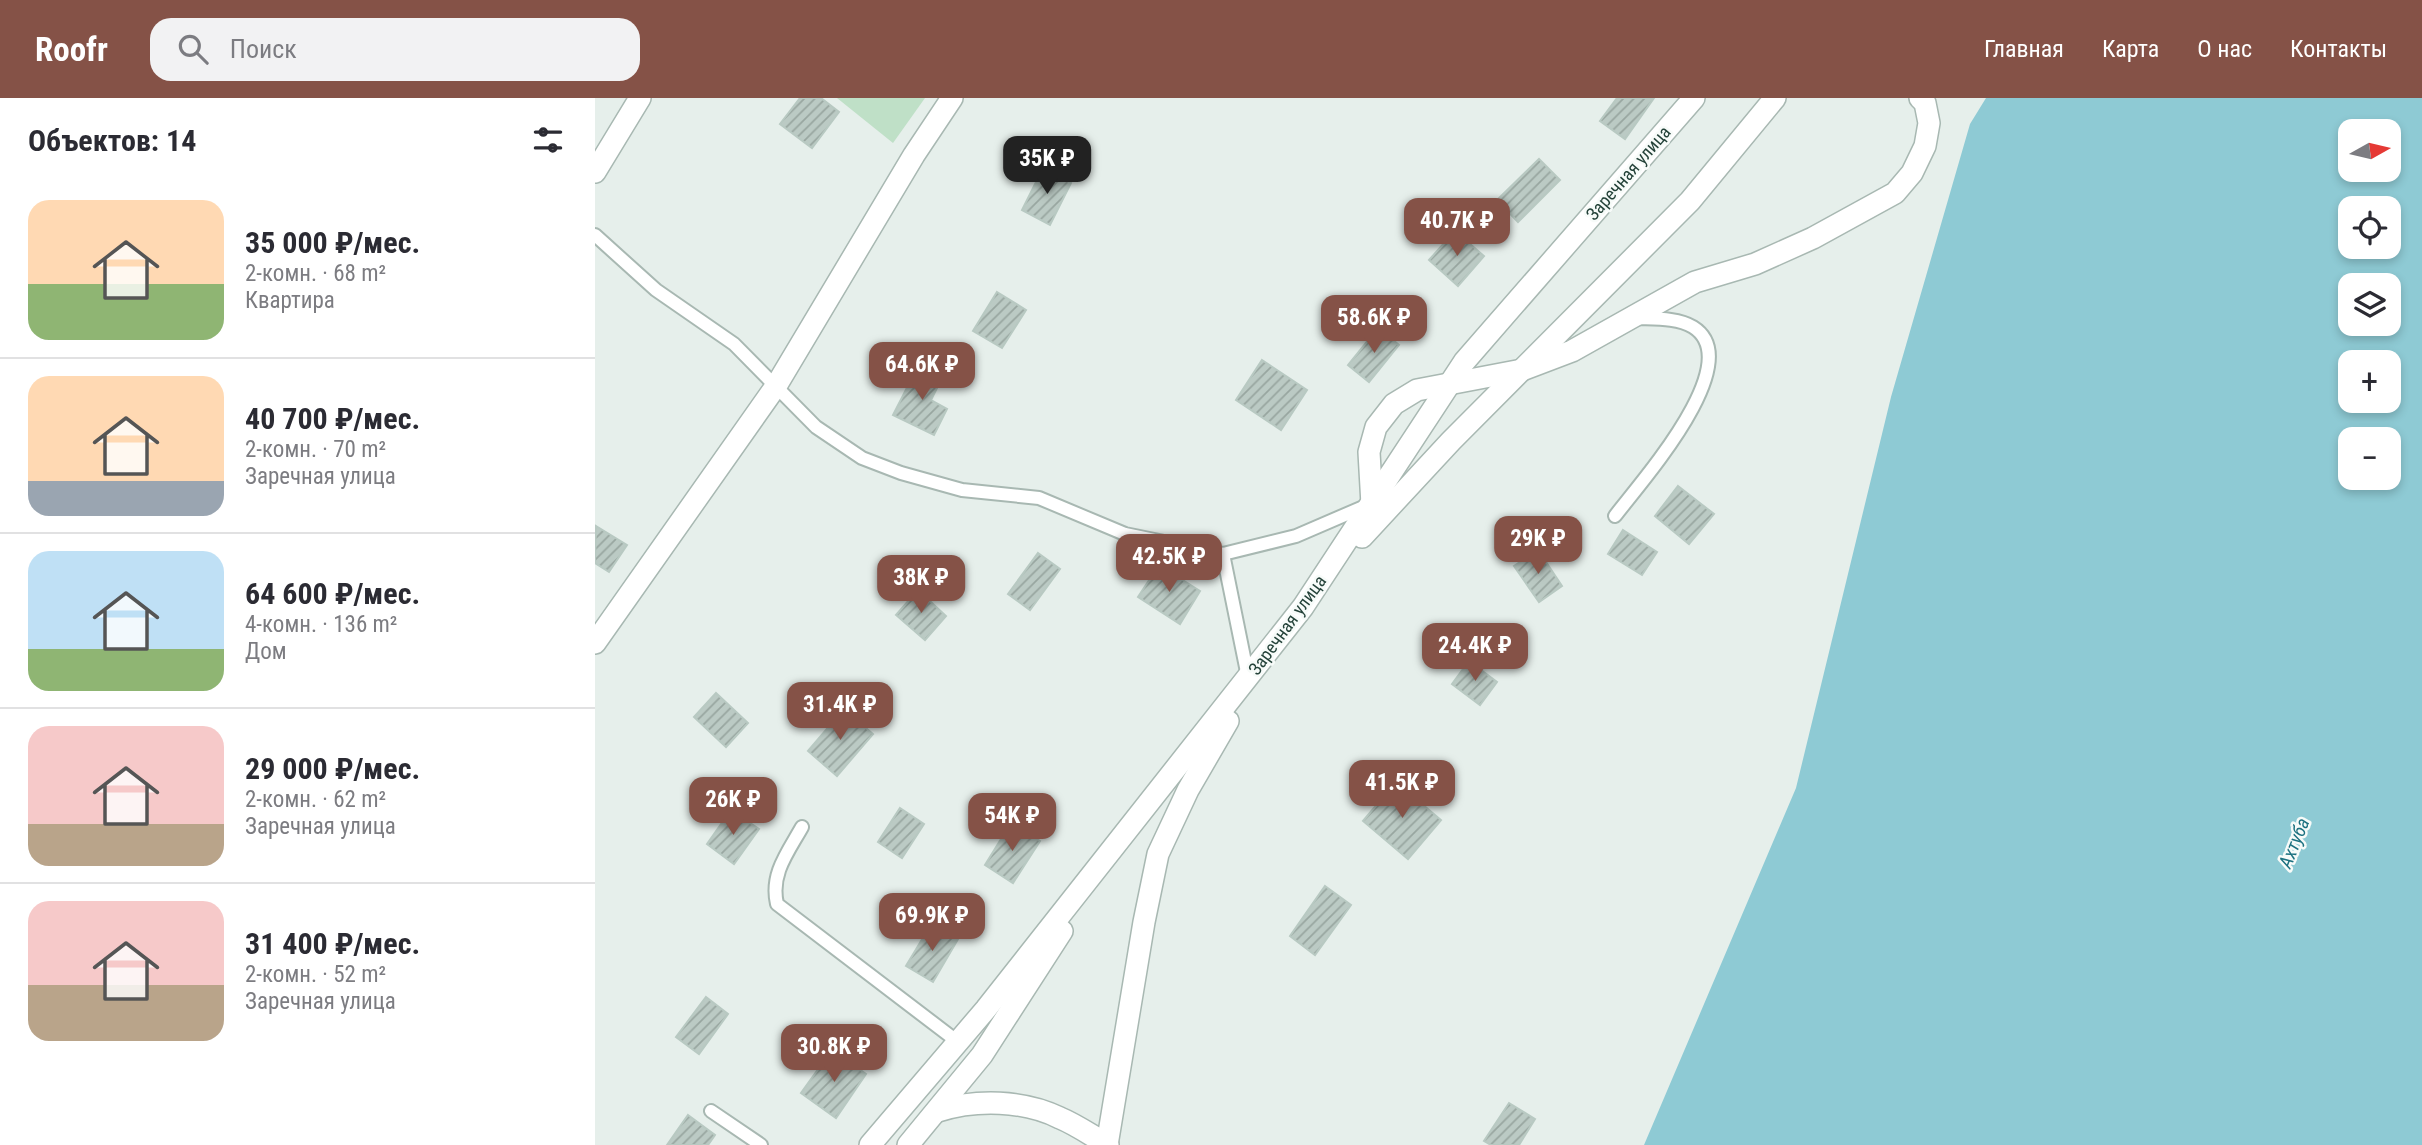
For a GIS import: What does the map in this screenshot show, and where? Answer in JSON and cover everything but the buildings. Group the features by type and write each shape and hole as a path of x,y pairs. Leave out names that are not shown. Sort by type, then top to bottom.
{"street":[{"path":"595,172 640,98"},
{"path":"595,643 776,386 913,155 952,98"},
{"path":"938,1111 977,1101 1016,1106 1059,1116 1107,1145 1158,854 1188,790 1228,719 1303,607 1372,525 1521,370 1690,201 1776,98"},
{"path":"1372,525 1369,452 1376,428 1394,404 1417,390 1521,370 1572,351 1695,282 1755,264 1813,238 1895,193 1912,173 1926,146 1929,123 1925,103 1920,98"},
{"name":"Заречная улица","path":"870,1145 958,1042 1303,607 1464,362 1692,99"},
{"path":"908,1145 982,1055 1051,950 1102,862"}],"lane":[{"path":"595,235 656,290 734,344 816,427 862,458 901,473 962,490 1039,498 1125,534 1223,554 1296,536 1371,503"},
{"path":"1615,516 1693,411 1706,382 1709,360 1706,341 1693,327 1676,321 1629,318"},
{"path":"1223,554 1248,678"},
{"path":"802,827 776,873 773,888 777,904 958,1042"},
{"path":"711,1111 761,1145"}],"green space":[{"path":"837,98 925,98 893,143"}],"water":[{"name":"Ахтуба","path":"1986,98 2422,98 2422,1145 1644,1145 1796,788 1891,397 1970,124"}]}
